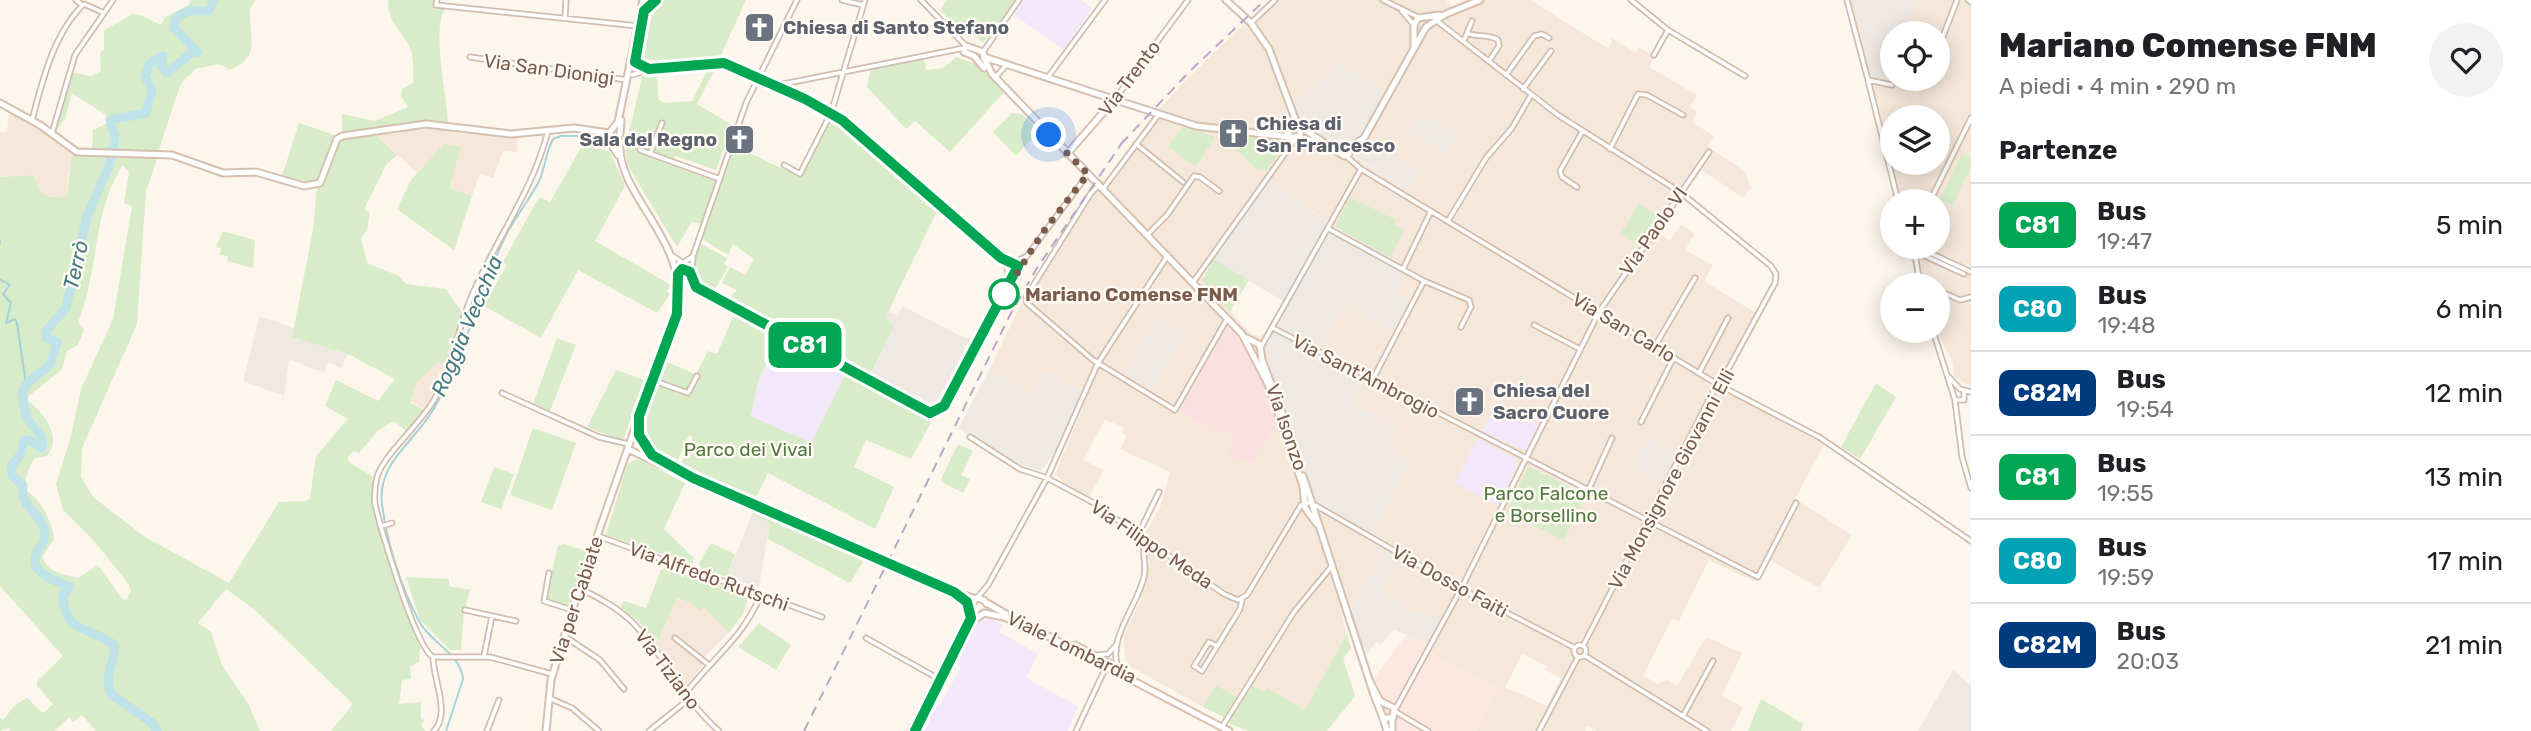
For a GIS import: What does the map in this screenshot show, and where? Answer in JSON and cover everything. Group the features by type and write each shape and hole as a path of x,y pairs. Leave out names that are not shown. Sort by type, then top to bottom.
{"street":[{"path":"76,0 104,13"},
{"path":"52,135 75,55 113,0"},
{"path":"437,0 436,5 639,26"},
{"path":"467,8 468,0"},
{"path":"565,18 566,0"},
{"path":"646,1 656,0"},
{"path":"691,278 693,256 746,103 797,0"},
{"path":"783,165 800,174 831,113 864,3 842,0"},
{"path":"921,0 964,50"},
{"path":"982,56 1019,0"},
{"path":"1048,77 1105,0"},
{"name":"Via Trento","path":"1067,154 1115,99 1188,0"},
{"path":"1194,281 1298,126 1273,56 1251,23 1226,0"},
{"path":"1251,23 1275,0"},
{"path":"1383,0 1421,18 1444,16"},
{"path":"778,85 845,69 964,50 1200,127 1293,137 1322,143 1345,152 1364,138 1425,28 1433,20 1480,0"},
{"path":"1631,0 1668,30 1745,76"},
{"path":"1847,0 1895,189"},
{"path":"1949,21 1957,0"},
{"path":"646,1 620,134 621,157 629,178 673,256 678,274 679,302 673,322"},
{"path":"608,134 618,122 635,62 646,1"},
{"path":"32,120 58,42 82,5"},
{"path":"1398,7 1417,30 1425,28"},
{"path":"1444,16 1450,29"},
{"path":"1413,52 1414,25 1421,18"},
{"path":"1421,18 1425,28"},
{"path":"1433,20 1450,29 1523,89 1582,131 1680,192"},
{"path":"1464,40 1472,21"},
{"path":"1654,55 1668,30"},
{"path":"1467,33 1478,37 1488,35 1498,40 1498,48 1489,61"},
{"path":"1506,75 1534,36 1549,38"},
{"path":"1523,89 1551,51"},
{"name":"Via Isonzo","path":"982,56 994,76 1067,154 1256,347 1369,680 1390,712"},
{"name":"Via San Dionigi","path":"470,57 630,78"},
{"path":"635,62 649,69"},
{"path":"630,78 649,69 718,62 778,85 831,113 1001,258 1007,269 1007,290"},
{"path":"994,76 1007,64"},
{"path":"1868,80 1880,82"},
{"path":"1610,149 1638,94 1647,94 1683,115"},
{"path":"1448,221 1489,154 1512,128 1531,95"},
{"path":"0,103 32,120 77,152 172,155 223,173 256,172 304,186 320,183 337,139 342,136 426,124 511,134 574,128 620,134"},
{"path":"1289,105 1286,131 1293,137"},
{"path":"1159,114 1101,187 1091,193 1026,300 1098,363 1175,410 1228,317"},
{"path":"1936,189 1971,118"},
{"path":"650,154 662,123"},
{"path":"1261,134 1288,125 1298,126 1322,143"},
{"path":"548,131 539,167 471,299 437,395 420,422 389,457 378,474 374,497 410,617 423,649 433,657 484,656 552,674"},
{"path":"1577,187 1562,177 1560,171 1582,131"},
{"path":"608,134 611,145 671,261 677,293 673,322"},
{"path":"611,145 620,142"},
{"path":"1135,144 1183,182"},
{"path":"640,150 721,179"},
{"name":"Via San Carlo","path":"1345,152 1361,169 1717,384 1810,432 1971,539"},
{"name":"Via Paolo VI","path":"1390,712 1461,589 1599,312 1709,152"},
{"path":"1256,347 1268,337 1361,169"},
{"path":"678,274 685,269 696,287 922,411 937,412 944,406 1017,270 1088,174"},
{"path":"1148,234 1167,215 1194,176 1200,177 1219,191"},
{"name":"Via Monsignore Giovanni Elli","path":"1583,646 1649,522 1717,384 1748,334 1775,282 1776,275 1770,265 1680,192"},
{"path":"1403,269 1431,211"},
{"path":"1329,229 1424,281 1471,302 1461,327"},
{"path":"1007,269 1013,262 1027,255"},
{"path":"913,731 969,624 976,598 988,585 1047,478 1098,363 1168,255"},
{"path":"673,256 683,263 693,256"},
{"path":"1001,258 1013,262 1017,270"},
{"path":"1930,259 1964,274"},
{"path":"1941,259 1971,272"},
{"path":"1007,269 1017,270"},
{"path":"1655,346 1695,278"},
{"path":"1373,379 1424,281"},
{"path":"1950,296 1960,300 1971,297"},
{"path":"1699,373 1728,318"},
{"name":"Via per Cabiate","path":"546,731 552,674 596,535 673,322"},
{"path":"1534,325 1580,349"},
{"name":"Via Sant'Ambrogio","path":"1273,328 1758,577 1796,503"},
{"path":"1937,343 1955,400 1962,457 1971,488"},
{"path":"1641,422 1674,357"},
{"path":"652,380 686,393 691,391 697,376"},
{"path":"1947,376 1962,390 1971,392"},
{"path":"1953,394 1962,390"},
{"path":"1956,415 1964,400 1962,390"},
{"path":"502,393 629,445 643,444 657,458 693,478"},
{"path":"1955,400 1971,398"},
{"path":"619,471 625,462 642,452 639,416"},
{"name":"Via Filippo Meda","path":"970,437 1020,469 1047,478 1088,500 1227,596 1242,600"},
{"path":"1588,491 1612,438"},
{"path":"629,445 636,455 910,574 976,598"},
{"path":"1139,533 1159,492"},
{"path":"1297,512 1310,507"},
{"path":"1217,646 1209,642 1194,666 1202,671 1217,646 1242,600 1297,512 1310,507"},
{"name":"Via Dosso Faiti","path":"1310,507 1327,512 1461,589 1575,648"},
{"path":"382,526 392,523"},
{"name":"Via Alfredo Rutschi","path":"596,535 822,617"},
{"path":"1118,667 1115,659 1118,642 1144,578 1145,538"},
{"path":"1222,727 1299,606 1325,571 1331,567"},
{"path":"549,573 544,601 572,610"},
{"path":"969,624 981,614 988,585"},
{"name":"Via Tiziano","path":"579,588 608,603 631,621 685,694 719,731"},
{"path":"954,592 971,609"},
{"path":"685,694 748,624 761,594"},
{"name":"Viale Lombardia","path":"976,598 1096,655 1158,692"},
{"name":"Viale Lombardia","path":"971,609 981,614 1014,621 1158,692 1229,731"},
{"path":"465,610 516,621"},
{"path":"484,656 492,616"},
{"path":"564,636 600,660 624,689"},
{"path":"675,638 709,665"},
{"path":"866,638 939,679"},
{"path":"1096,655 1108,653 1118,642"},
{"path":"1578,657 1575,648 1583,646 1584,655"},
{"path":"1539,731 1578,657 1584,655"},
{"path":"1584,655 1707,731"},
{"path":"433,657 441,705 440,722 434,731"},
{"path":"1682,716 1713,661"},
{"path":"1076,731 1107,666"},
{"path":"548,698 575,710 599,731"},
{"path":"487,731 499,699"},
{"path":"649,731 689,699"},
{"path":"1390,731 1390,712 1428,731"}],"shaded area":[{"path":"1024,0 1081,0 1092,8 1064,50 1014,15"},
{"path":"1269,0 1446,0 1451,6 1466,0 1530,0 1609,49 1612,38 1635,53 1639,47 1654,57 1649,67 1697,95 1690,107 1697,112 1692,122 1714,136 1707,146 1745,171 1751,188 1743,198 1702,170 1656,232 1670,240 1681,225 1695,234 1685,250 1713,265 1704,281 1761,316 1726,377 1726,384 1827,439 1795,499 1852,535 1819,588 1770,560 1758,580 1753,581 1709,560 1679,621 1672,619 1643,675 1657,684 1667,680 1677,686 1706,637 1742,653 1722,696 1743,707 1731,731 1597,731 1588,726 1585,731 1477,731 1497,686 1431,654 1434,649 1427,645 1441,619 1420,617 1379,592 1399,558 1387,550 1350,611 1341,614 1346,635 1305,710 1267,689 1264,692 1251,685 1242,699 1216,685 1203,707 1131,667 1125,658 1124,635 1142,598 1139,596 1149,563 1146,545 1152,539 1145,534 1161,505 1170,472 1120,449 1127,436 1122,433 1124,427 1105,420 1083,460 1104,470 1089,497 1065,485 1055,474 1088,395 1045,371 1033,395 989,370 1021,304 1100,178 1104,181 1150,119 1187,79","holes":["1294,104 1361,137 1420,170 1407,190 1330,141 1299,115","1269,180 1335,227 1350,197 1396,221 1387,264 1395,293 1396,330 1343,304 1317,353 1364,378 1352,403 1397,429 1386,447 1316,503 1259,336 1251,334 1202,280 1203,274","1522,654 1547,666 1545,670 1561,678 1547,706 1505,687"]},
{"path":"1849,0 1971,0 1971,387 1954,376 1953,362 1943,343 1950,343 1950,273 1914,273 1911,259 1950,259 1950,189 1894,189 1891,175 1950,175 1950,105 1880,105 1880,130"},
{"path":"1852,0 1917,0 1909,21 1880,21 1880,79 1868,76 1861,23"},
{"path":"1340,65 1386,92 1361,136 1420,169 1407,190 1346,150 1311,133 1293,104"},
{"path":"9,109 76,153 68,174 67,196 50,197 41,192 33,175 0,177 0,132 7,132"},
{"path":"1421,114 1458,134 1447,153 1410,133"},
{"path":"426,126 463,134 518,136 517,152 503,151 493,178 480,173 472,196 448,188 461,148 427,163 417,173 376,135"},
{"path":"1269,180 1334,227 1390,257 1388,264 1405,273 1395,293 1411,301 1395,331 1343,304 1317,353 1364,378 1352,403 1398,429 1387,447 1410,460 1372,535 1316,504 1259,336 1264,333 1283,301 1213,259"},
{"path":"903,306 964,338 974,338 941,401 934,404 921,404 870,377 894,326 884,318 888,312 898,316"},
{"path":"260,316 294,328 293,337 348,354 341,368 329,362 324,373 289,359 284,396 243,381"},
{"path":"1157,317 1184,333 1152,390 1125,375"},
{"path":"1228,325 1256,363 1280,421 1252,461 1229,456 1233,433 1216,432 1181,410"},
{"path":"781,340 845,375 812,444 751,417 759,378"},
{"path":"438,361 447,364 425,411 410,400 416,383"},
{"path":"989,370 1032,395 1045,371 1083,392 1054,454 1041,471 1022,465 958,429"},
{"path":"1496,404 1538,424 1526,451 1482,432"},
{"path":"1647,438 1680,454 1665,483 1633,467"},
{"path":"1477,439 1516,459 1517,466 1498,505 1454,483"},
{"path":"752,514 770,523 759,587 727,577"},
{"path":"1387,550 1400,557 1379,592 1419,617 1424,610 1441,619 1427,645 1394,629 1381,645 1376,642 1366,655 1350,611"},
{"path":"677,598 704,606 729,633 701,660 704,663 690,682 683,685 656,646"},
{"path":"990,618 1003,624 999,632 1038,654 1026,678 1078,706 1068,731 920,731 928,720 931,708 940,706 960,668 956,662 977,622"},
{"path":"1406,635 1434,649 1431,654 1498,686 1477,731 1384,731 1368,686"},
{"path":"1953,670 1971,685 1971,731 1918,731"}],"green space":[{"path":"190,0 256,0 250,8 252,43 247,58 230,70 218,65 197,68 183,81 159,150 92,150 93,130 107,123 109,117 72,93 65,119 56,131 52,127 70,72 91,76 101,71 100,53 104,50 104,30 133,14 161,25 165,17 189,5"},
{"path":"388,0 435,0 435,7 445,9 441,19 440,48 448,126 435,124 342,134 342,114 375,121 408,107 401,96 402,89 413,83 413,58 408,44 392,19"},
{"path":"658,0 746,0 720,57 644,62 647,30"},
{"path":"947,0 1017,0 983,43 968,30 963,34 940,10"},
{"path":"956,57 976,64 1006,90 950,152 915,121 906,129 867,87 871,67 924,59 926,70 943,68"},
{"path":"709,67 716,67 697,104 732,125 716,170 675,156 673,163 718,179 702,224 692,222 677,247 628,166 625,150 643,73 656,68 659,100 664,103 692,101"},
{"path":"1012,113 1022,114 1039,131 1016,156 993,132"},
{"name":"Parco dei Vivai","path":"833,116 938,209 885,318 894,326 868,380 933,419 911,459 866,440 854,467 894,487 875,529 768,473 754,501 681,464 693,437 689,435 676,464 660,454 645,432 647,406 664,361 696,374 708,351 717,354 736,310 726,303 737,290 722,283 730,267 745,275 754,259 733,244 728,255 702,239 735,146 800,177","holes":["784,335 848,369 811,443 751,416 759,378"]},
{"path":"299,123 337,136 321,176 314,183 282,176"},
{"path":"1184,125 1215,137 1196,167 1168,147"},
{"path":"1239,133 1286,142 1266,171 1260,168 1258,171 1235,148"},
{"path":"376,135 397,155 386,165 364,209 370,213 367,230 361,238 367,263 399,276 406,284 446,289 462,312 447,364 438,362 416,383 410,402 425,411 409,433 394,421 379,430 359,453 354,451 348,457 349,462 372,476 376,514 420,647 419,662 410,667 411,679 402,680 399,704 421,702 421,719 425,720 421,726 426,731 331,731 353,704 254,609 226,589 198,623 211,632 222,665 248,703 260,731 96,731 82,715 73,722 69,717 55,731 11,731 8,728 0,731 0,717 3,720 15,705 27,698 43,713 53,704 37,686 37,681 63,656 0,586 0,177 33,175 41,192 50,197 67,196 71,159 76,153 158,156 146,191 137,324 82,448 81,477 93,497 145,537 229,583 279,502 306,501 310,498 316,456 348,419 325,406 336,380 378,401 395,379 348,354 292,337 313,230 317,187 322,183 340,140","holes":["123,165 129,172 124,203 132,206 113,319 81,389 71,436 56,484 63,510 94,541 128,583 131,591 126,600 122,599 98,565 78,578 57,572 48,566 42,557 54,539 51,525 41,505 26,490 26,486 35,458 47,456 53,441 50,426 28,401 28,397 62,369 67,351 78,345 84,330 78,322 90,283 106,202"]},
{"path":"444,144 461,147 449,188 472,196 454,250 397,209 411,180"},
{"path":"588,145 610,152 625,186 595,241 671,285 667,291 670,294 657,313 578,270 541,338 484,306 507,264 503,262 539,197 550,202 582,146"},
{"path":"1962,154 1971,158 1971,166 1953,205 1950,204 1950,189 1945,189"},
{"path":"1350,197 1396,220 1395,225 1405,230 1390,257 1335,227"},
{"path":"1639,204 1658,216 1637,244 1621,233"},
{"path":"223,231 255,240 253,268 227,261 228,256 220,255 221,248 216,247"},
{"path":"700,243 727,258 724,264 728,267 713,292 693,277 693,261"},
{"path":"1213,259 1249,280 1230,312 1202,280"},
{"path":"557,338 576,345 550,411 533,404"},
{"path":"616,370 644,380 623,441 587,427"},
{"path":"1876,383 1896,397 1860,459 1841,447"},
{"path":"533,428 576,443 552,510 510,495"},
{"path":"958,444 973,451 961,475 970,479 963,493 940,481"},
{"path":"634,460 641,460 685,483 664,529 694,558 692,564 606,535 627,465"},
{"path":"494,467 514,474 501,509 481,502"},
{"name":"Parco Falcone e Borsellino","path":"1528,467 1586,494 1564,540 1506,513"},
{"path":"752,511 865,559 850,583 768,539 770,523 752,514"},
{"path":"711,543 735,554 727,577 701,568 699,563"},
{"path":"563,544 587,551 568,607 545,599 558,546"},
{"path":"668,566 750,593 743,614 729,633 704,607 699,611 692,603 677,598 656,646 642,625 620,606 624,601 646,608 661,570"},
{"path":"406,577 449,579 449,586 470,590 464,612 461,650 450,650 420,620"},
{"path":"759,623 791,645 776,670 738,647"},
{"path":"1347,633 1351,648 1343,658 1355,696 1327,731 1248,731 1230,724 1229,719 1251,685 1264,692 1267,688 1305,710"},
{"path":"1216,685 1237,697 1224,717 1203,707"},
{"path":"1761,699 1804,724 1801,731 1748,731"}],"waterway":[{"name":"Terrò","path":"157,731 152,723 112,695 108,681 114,645 73,623 64,608 63,595 70,587 48,577 37,568 36,554 45,533 40,520 25,501 23,486 12,475 11,467 21,454 24,440 30,440 41,448 43,446 41,436 26,417 22,392 28,382 47,368 52,359 57,342 46,338 47,330 66,308 87,216 109,166 115,138 110,120 146,113 152,90 145,76 149,64 163,56 162,67 167,73 191,53 198,52 174,28 176,18 188,11 209,11 214,0"},
{"name":"Roggia Vecchia","path":"643,62 646,30 652,10"},
{"name":"Roggia Vecchia","path":"446,731 463,679 461,670 451,655 424,629 406,594 387,534 382,505 385,477 398,454 425,422 444,390 504,239 540,179 553,139 561,136 588,136"},
{"path":"0,279 10,285 3,294 11,303 6,323 15,319 17,323 26,384"}],"railway":[{"path":"1121,144 1190,71 1265,0"},
{"path":"804,731 1010,315 1037,268 1126,137"}],"bus line":[{"name":"C81","path":"656,0 644,11 635,62 638,65 649,69 724,63 805,99 842,120 1001,258 1018,266 944,406 937,412 930,413 696,287 690,272 682,269 678,274 677,314 639,416 640,440 657,458 693,478 954,592 967,602 972,611 969,624 915,731"}],"place":[{"name":"Chiesa di Santo Stefano","path":"760,27"},
{"name":"Chiesa di San Francesco","path":"1233,134"},
{"name":"Sala del Regno","path":"740,139"},
{"name":"Mariano Comense FNM","path":"1004,294"},
{"name":"Chiesa del Sacro Cuore","path":"1470,401"}],"route":[{"path":"1004,294 1043,232 1088,174 1049,135"}]}
